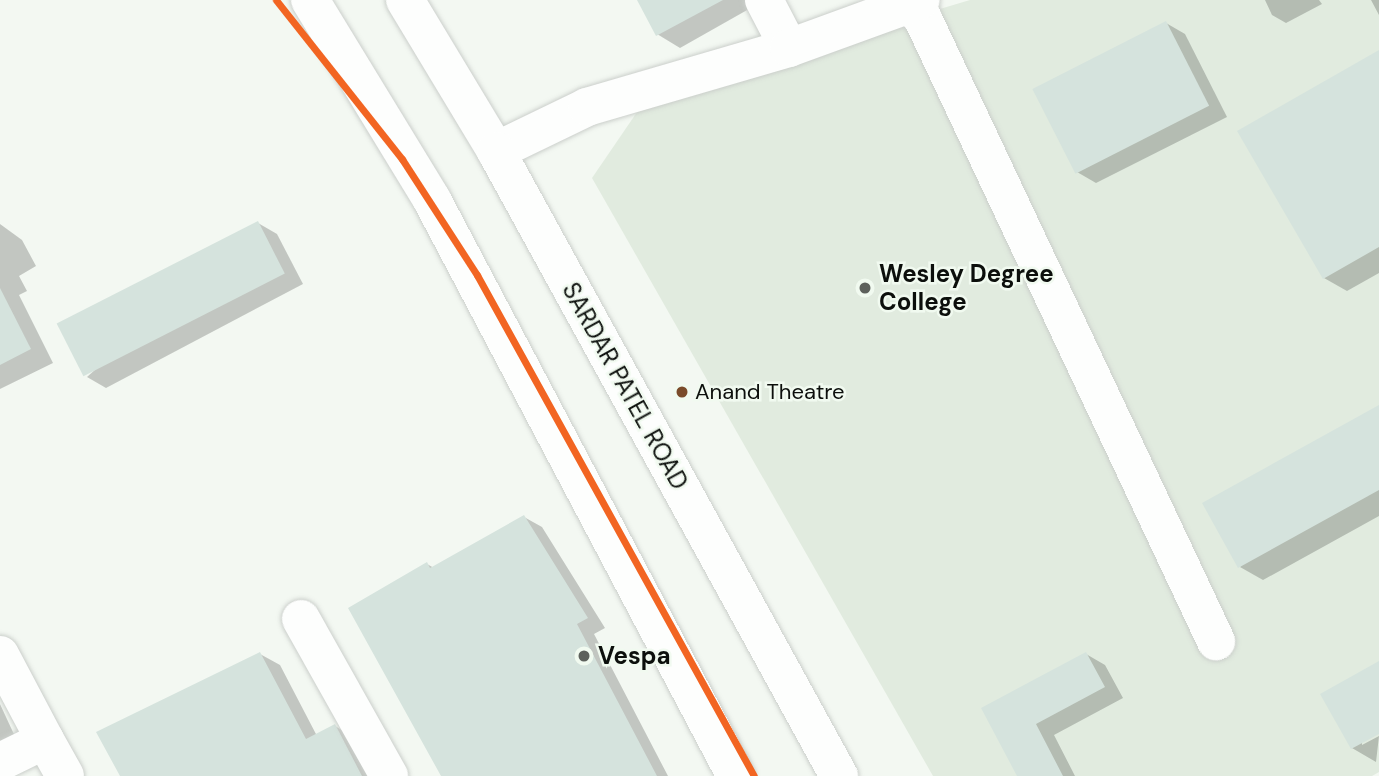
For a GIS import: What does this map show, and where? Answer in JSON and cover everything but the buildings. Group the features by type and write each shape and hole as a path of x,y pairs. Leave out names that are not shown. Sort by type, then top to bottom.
{"main road":[{"path":"310,0 432,200"},
{"path":"333,0 432,200 728,773"},
{"name":"SARDAR PATEL ROAD","path":"405,0 496,151 839,776"},
{"path":"764,0 789,48"},
{"path":"496,151 587,107 789,48 916,2 1216,641"},
{"path":"301,619 389,776"},
{"path":"0,655 65,776"},
{"path":"0,762 46,740"}],"shaded area":[{"name":"Wesley Degree College","path":"970,0 1379,0 1379,772 1372,776 933,776 592,178 648,96"}],"transit line":[{"path":"276,0 402,159 477,275 754,776"}],"place":[{"name":"Wesley Degree College","path":"865,288"},
{"name":"Anand Theatre","path":"682,392"},
{"name":"Vespa","path":"584,656"}]}
